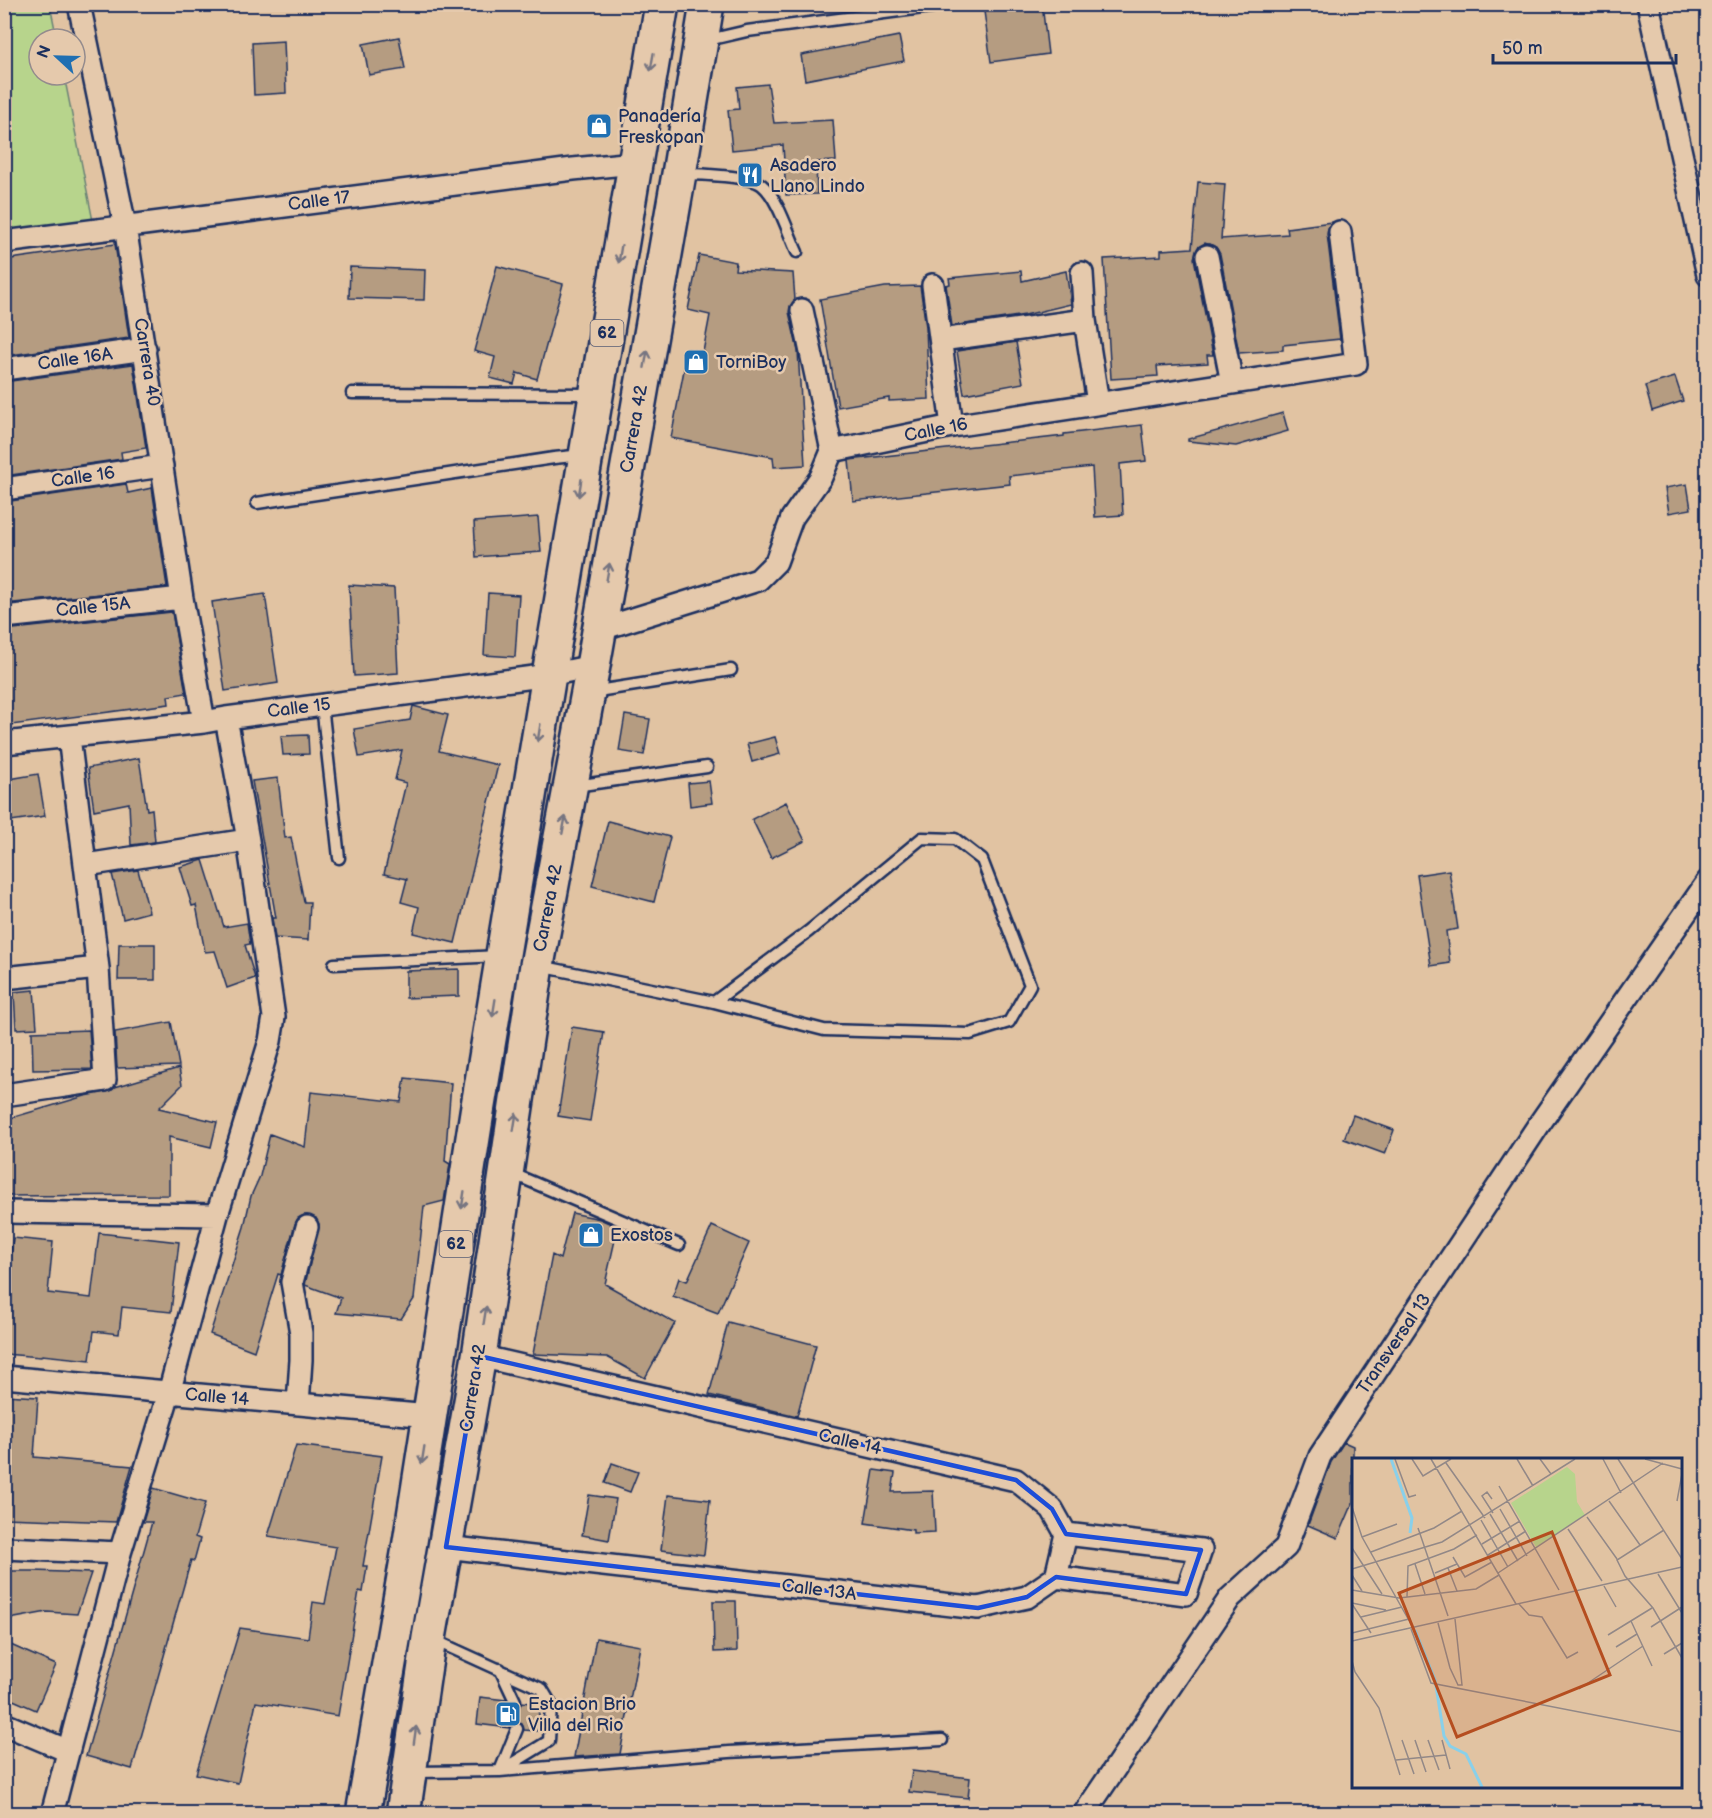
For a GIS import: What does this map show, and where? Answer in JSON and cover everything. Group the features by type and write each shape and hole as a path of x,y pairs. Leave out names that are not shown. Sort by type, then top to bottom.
{"highway":[{"name":"Carrera 42","path":"363,1814 410,1542 502,956 662,4"},
{"name":"Carrera 42","path":"404,1814 429,1638 478,1356 537,965 571,787 707,4"}],"street":[{"name":"Carrera 40","path":"79,4 125,226 182,598 204,722"},
{"path":"1648,4 1707,275"},
{"name":"Calle 17","path":"4,242 635,163"},
{"name":"Calle 16","path":"832,451 952,426 1356,364 1340,232"},
{"path":"1207,256 1232,383"},
{"path":"1082,273 1085,320 1098,404"},
{"path":"933,285 952,426"},
{"path":"598,630 758,580 776,562 792,518 821,477 832,451 802,310"},
{"path":"940,340 1085,320"},
{"name":"Calle 16A","path":"4,369 145,349"},
{"name":"Calle 16","path":"4,489 162,466"},
{"name":"Calle 15A","path":"4,617 182,598"},
{"name":"Calle 15","path":"4,743 204,722 549,675 590,679"},
{"path":"52,1814 120,1553 169,1393 217,1215 270,1041 274,1017 248,840 226,718"},
{"path":"4,1095 105,1080 98,968 69,737"},
{"path":"86,865 248,840"},
{"name":"Transversal 13","path":"1086,1810 1230,1598 1286,1547 1320,1456 1533,1133 1707,881"},
{"path":"4,978 98,968"},
{"path":"4,1212 217,1215"},
{"path":"298,1404 301,1333 292,1282 307,1227"},
{"name":"Calle 14","path":"478,1356 1016,1480 1052,1509 1066,1534"},
{"name":"Calle 14","path":"4,1377 429,1416"},
{"path":"1066,1534 1201,1550 1186,1594 1056,1577 1066,1534"},
{"name":"Calle 13A","path":"446,1547 978,1608 1026,1597 1056,1577"},
{"path":"4,1548 120,1553"},
{"path":"4,1724 68,1751"}],"lane":[{"path":"701,42 747,31 938,6"},
{"path":"679,174 715,174 760,184 771,196 796,252"},
{"path":"352,393 597,393"},
{"path":"257,503 586,455"},
{"path":"590,679 731,670"},
{"path":"322,705 339,858"},
{"path":"571,787 707,767"},
{"path":"537,965 714,1002 824,1030 970,1034 1009,1022 1030,985 982,860 955,839 922,838 809,932 714,1002"},
{"path":"334,964 502,956"},
{"path":"507,1171 679,1245"},
{"path":"429,1638 542,1689 551,1704 549,1741 500,1771"},
{"path":"500,1669 515,1701"},
{"path":"500,1771 517,1729"},
{"path":"410,1772 500,1771 729,1752 942,1740"}],"highlighted area":[{"path":"479,1356 1016,1480 1052,1509 1066,1534 1201,1550 1186,1594 1056,1577 1027,1597 978,1608 446,1547"}],"green space":[{"path":"4,5 50,5 55,27 27,27 27,87 66,87 93,221 5,233"}],"building":[{"path":"983,4 1042,4 1048,54 991,62"},
{"path":"899,36 904,61 805,80 801,55"},
{"path":"399,37 405,69 369,75 363,44"},
{"path":"284,41 286,93 254,95 252,43"},
{"path":"768,84 774,123 833,120 836,161 816,162 817,194 786,195 783,145 732,150 728,110 739,109 737,87"},
{"path":"1198,182 1225,184 1221,239 1288,234 1287,228 1332,222 1327,234 1340,339 1283,345 1283,350 1239,353 1220,254 1216,247 1205,243 1198,247 1194,258 1213,355 1207,355 1208,363 1157,366 1158,376 1111,379 1104,259 1161,256 1161,250 1192,248"},
{"path":"115,244 129,338 4,356 4,260"},
{"path":"699,255 736,262 735,270 793,273 795,300 789,312 798,351 805,465 774,467 773,457 671,438 688,349 703,352 710,315 688,310"},
{"path":"497,266 563,284 537,379 517,373 514,384 490,378 495,357 474,351"},
{"path":"350,267 425,270 424,300 349,298"},
{"path":"1021,271 1022,281 1066,271 1071,304 1025,315 952,326 946,285 950,284 949,278"},
{"path":"920,286 926,327 929,399 889,401 889,398 838,407 820,299 885,287"},
{"path":"1016,342 1023,383 964,394 957,351"},
{"path":"133,364 146,448 121,452 122,459 4,476 4,382"},
{"path":"1675,377 1683,401 1652,411 1645,386"},
{"path":"1283,413 1288,431 1236,446 1188,441 1188,439"},
{"path":"1142,425 1146,461 1120,464 1123,515 1095,517 1092,467 1009,476 1010,484 853,501 849,460"},
{"path":"126,484 128,493 152,488 167,587 4,604 4,502"},
{"path":"1687,484 1691,509 1669,513 1665,488"},
{"path":"538,517 541,552 476,557 474,522"},
{"path":"349,585 394,588 398,673 354,676"},
{"path":"488,593 519,595 515,657 484,655"},
{"path":"265,594 278,683 225,691 212,602"},
{"path":"172,612 186,693 168,696 169,704 4,726 4,630"},
{"path":"413,706 448,715 439,751 498,765 455,943 413,933 419,907 401,902 407,879 384,874 406,783 395,780 402,750 359,757 354,729 410,720"},
{"path":"625,715 650,719 644,755 619,751"},
{"path":"308,735 309,754 283,755 281,736"},
{"path":"775,737 780,754 752,762 747,744"},
{"path":"139,758 147,810 152,809 155,842 131,845 129,803 94,810 88,768"},
{"path":"38,774 45,816 4,822 4,780"},
{"path":"278,778 285,838 291,837 304,902 310,902 308,940 275,938 272,918 276,918 252,781"},
{"path":"709,781 712,803 690,806 688,783"},
{"path":"786,802 805,841 771,858 752,819"},
{"path":"608,821 670,837 654,902 592,886"},
{"path":"203,860 224,927 247,923 250,944 245,945 255,978 227,988 215,951 205,952 196,905 192,906 180,867"},
{"path":"138,870 149,912 123,919 112,874"},
{"path":"1449,870 1458,929 1446,931 1450,963 1431,966 1417,875"},
{"path":"119,944 155,944 155,980 118,980"},
{"path":"459,969 459,996 406,998 406,971"},
{"path":"34,990 37,1028 16,1029 14,992"},
{"path":"171,1022 179,1066 117,1068 115,1032"},
{"path":"572,1027 604,1032 590,1121 558,1116"},
{"path":"89,1030 92,1069 33,1070 32,1032"},
{"path":"179,1068 182,1085 159,1108 217,1122 211,1147 169,1137 169,1195 4,1196 4,1120 85,1096 107,1092 115,1087"},
{"path":"405,1078 451,1083 445,1161 450,1164 444,1201 424,1206 414,1299 401,1319 336,1313 341,1298 305,1285 319,1224 316,1218 304,1215 298,1218 295,1224 281,1275 278,1274 254,1351 210,1334 244,1227 251,1196 260,1176 270,1134 305,1147 311,1092 401,1102"},
{"path":"1353,1115 1394,1130 1385,1154 1344,1139"},
{"path":"572,1213 600,1219 618,1227 605,1284 675,1323 645,1378 607,1357 533,1354 552,1255 560,1259"},
{"path":"712,1226 749,1243 718,1313 673,1296 679,1278 687,1281"},
{"path":"99,1233 179,1242 171,1312 122,1307 119,1334 94,1331 90,1360 4,1354 4,1310 13,1238 53,1242 48,1293 91,1298"},
{"path":"728,1322 816,1345 797,1416 709,1395"},
{"path":"4,1395 38,1397 34,1457 132,1466 116,1522 4,1518"},
{"path":"1344,1442 1353,1446 1352,1505 1338,1538 1308,1525 1331,1462"},
{"path":"296,1445 382,1456 363,1566 367,1566 363,1592 359,1591 338,1716 256,1702 238,1783 196,1774 240,1628 308,1638 313,1602 325,1604 336,1547 268,1536"},
{"path":"612,1463 638,1472 630,1492 605,1483"},
{"path":"874,1470 895,1473 892,1492 933,1491 935,1532 913,1533 913,1530 865,1523"},
{"path":"153,1488 205,1503 195,1537 200,1539 194,1561 191,1560 132,1769 86,1756 152,1522 143,1522"},
{"path":"589,1495 616,1499 609,1540 582,1535"},
{"path":"668,1495 710,1500 704,1555 661,1550"},
{"path":"4,1571 91,1573 77,1614 47,1612 4,1620"},
{"path":"713,1601 736,1601 737,1651 714,1652"},
{"path":"596,1638 640,1646 620,1754 574,1757"},
{"path":"4,1642 56,1665 36,1710 4,1696"},
{"name":"Estacion Brio Villa del Rio","path":"480,1697 506,1700 510,1707 514,1708 519,1707 522,1702 540,1704 537,1731 524,1730 522,1724 517,1722 509,1728 477,1724"},
{"path":"912,1771 970,1778 968,1798 909,1792"}],"waterway":[{"path":"441,1811 1045,1814"}],"place":[{"name":"Panadería Freskopan","path":"599,126"},
{"name":"Asadero Llano Lindo","path":"750,175"},
{"name":"TorniBoy","path":"696,362"},
{"name":"Exostos","path":"591,1235"},
{"name":"Estacion Brio Villa del Rio","path":"508,1714"}]}
